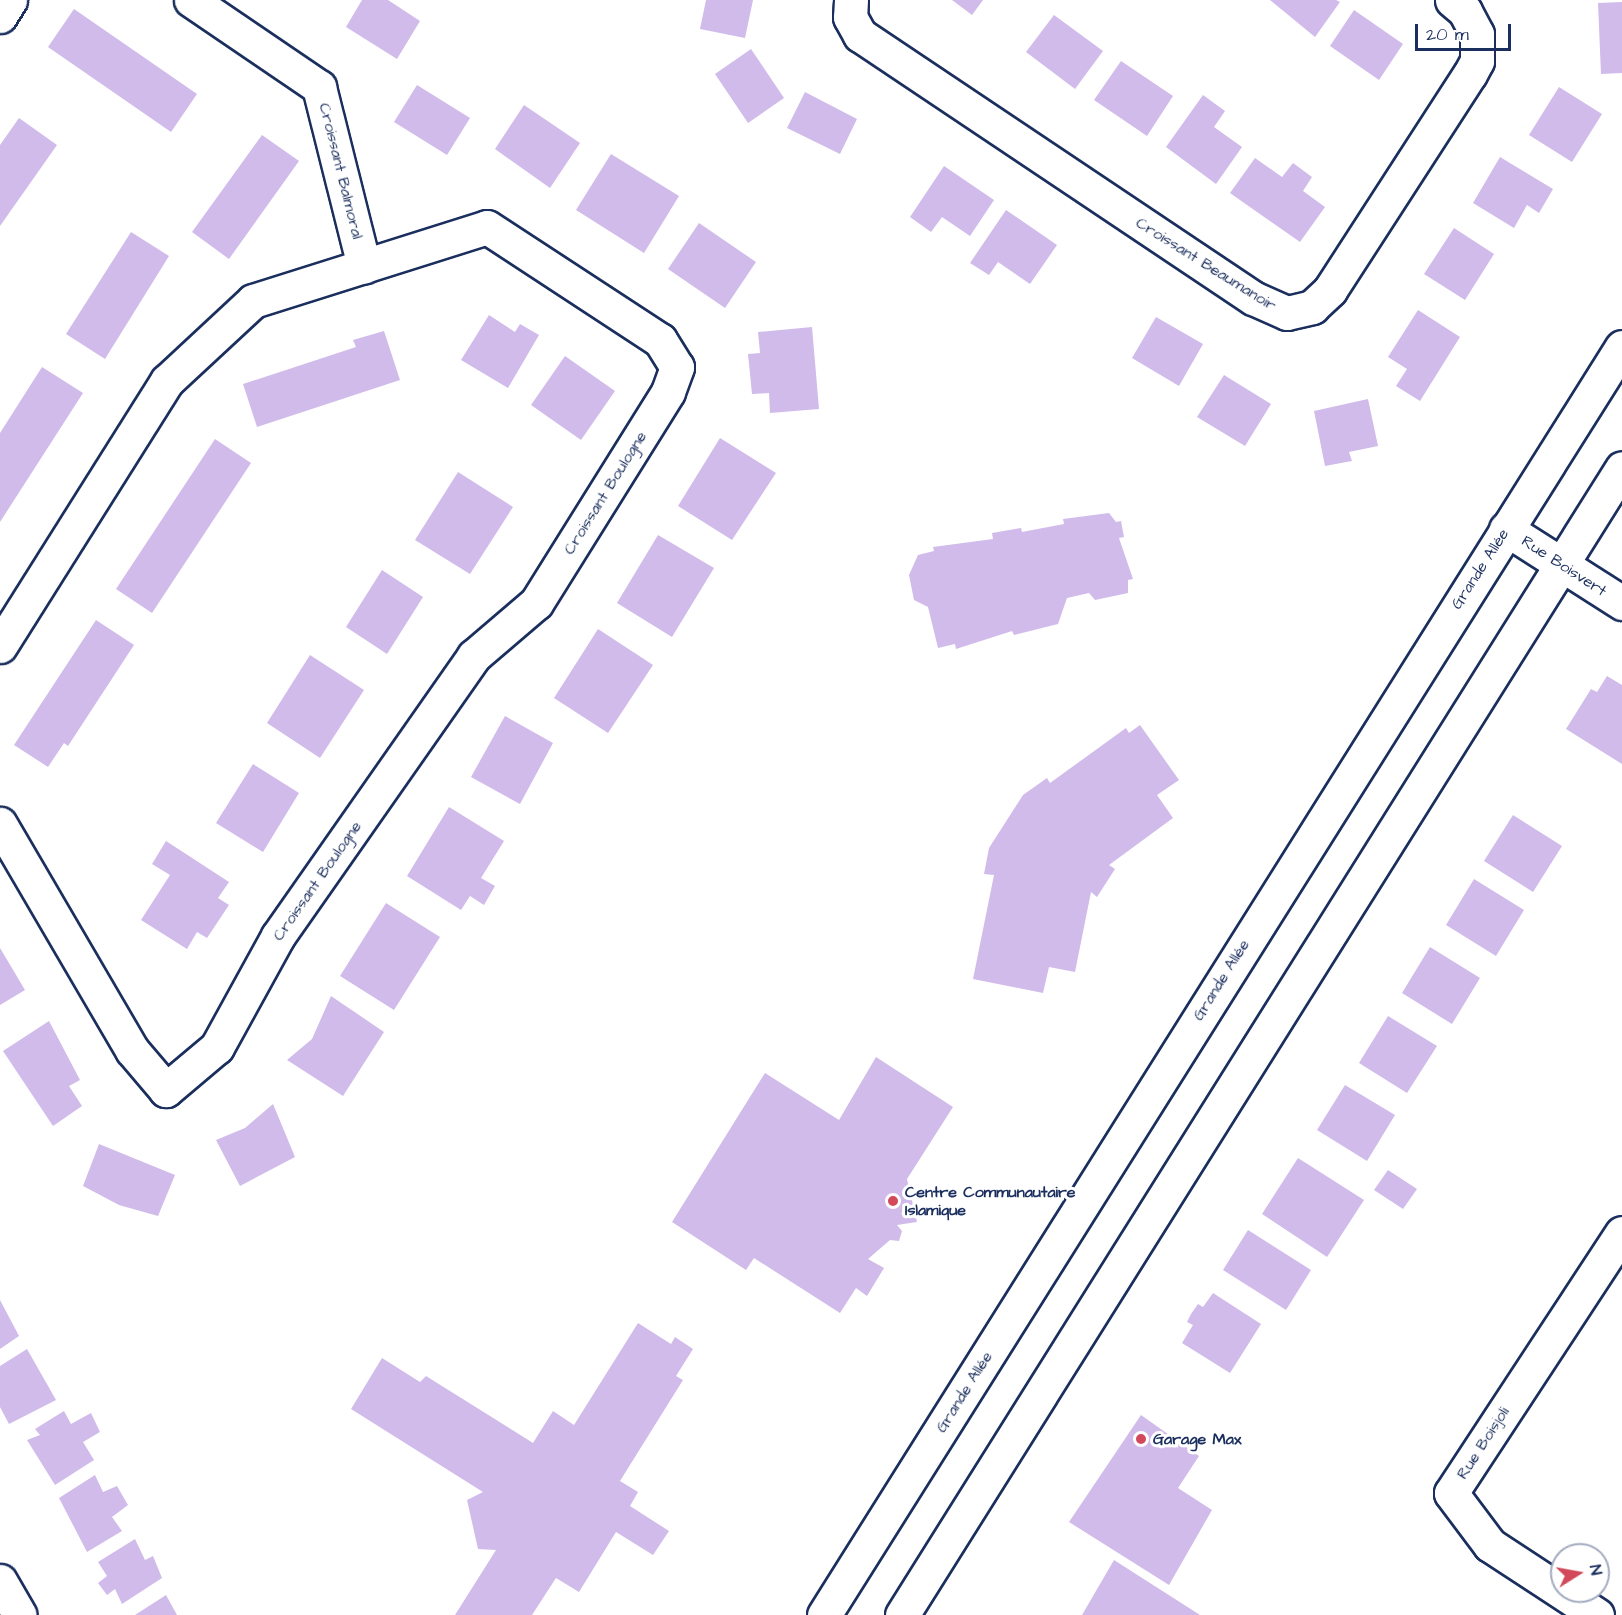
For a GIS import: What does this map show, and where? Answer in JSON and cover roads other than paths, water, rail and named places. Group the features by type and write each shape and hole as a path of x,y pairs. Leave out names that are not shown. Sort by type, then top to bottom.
{"street":[{"path":"0,15 10,0"},
{"name":"Croissant Balmoral","path":"191,0 319,87 364,266"},
{"name":"Croissant Beaumanoir","path":"851,0 850,17 860,35 1253,298 1287,313 1312,307 1330,290 1477,61 1477,34 1465,11 1452,0"},
{"name":"Croissant Boulogne","path":"0,646 167,381 253,301 487,227 660,340 677,368 668,392 536,603 474,656 278,936 217,1047 166,1090 132,1050 0,824"},
{"name":"Grande Allée","path":"824,1615 1622,347"},
{"path":"902,1615 1622,468"},
{"name":"Rue Boisvert","path":"1506,529 1622,603"},
{"name":"Rue Boisjoli","path":"1598,1615 1490,1545 1451,1493 1622,1233"},
{"path":"0,1581 20,1615"}],"place":[{"name":"Centre Communautaire Islamique","path":"893,1201"},
{"name":"Garage Max","path":"1141,1439"}]}
